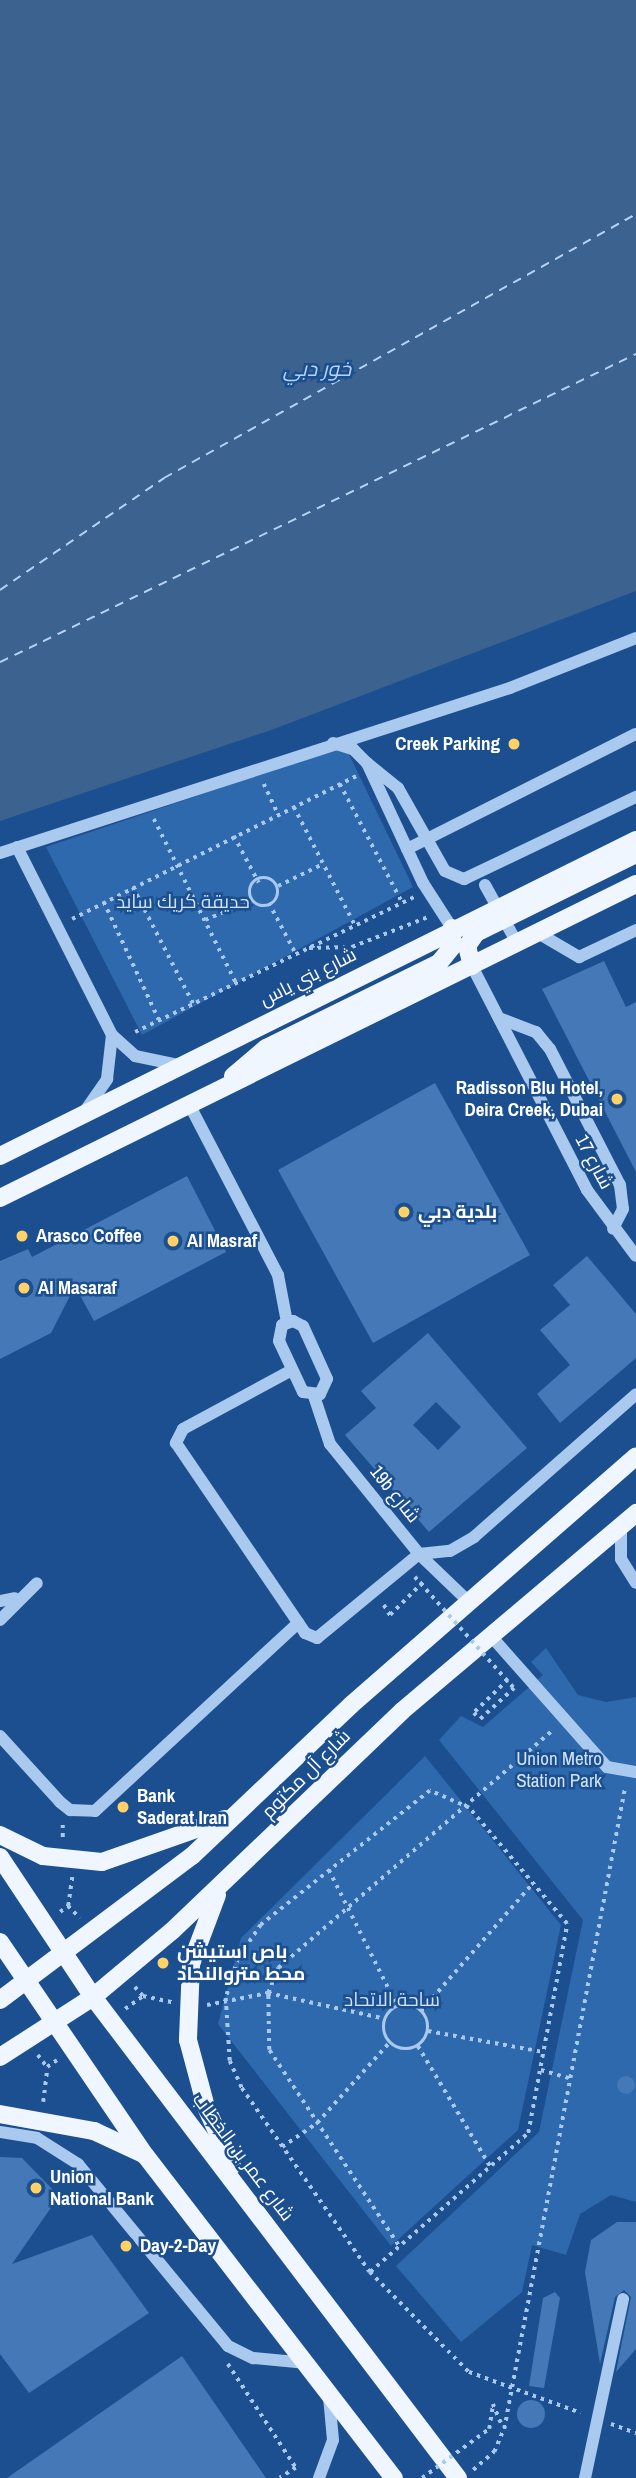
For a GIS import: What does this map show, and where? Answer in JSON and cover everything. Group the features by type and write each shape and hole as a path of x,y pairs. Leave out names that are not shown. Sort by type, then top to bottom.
{"main road":[{"name":"شارع بني ياس","path":"0,1156 452,928 501,912 636,840"},
{"path":"472,966 467,946 472,936 501,912 636,854"},
{"path":"0,1198 636,884"},
{"path":"227,1084 266,1048 439,963 452,947 452,928"},
{"name":"شارع آل مكتوم","path":"0,2000 65,1957 238,1814 469,1602 636,1456"},
{"name":"شارع آل مكتوم","path":"0,2057 93,1997 220,1889 368,1743 636,1513"},
{"path":"0,1835 43,1856 102,1863 238,1814"},
{"name":"شارع عمر بن الخطاب","path":"0,1857 93,1997 460,2478"},
{"path":"220,1889 191,1964 187,2005 195,2074 243,2191"},
{"path":"0,1942 145,2155 394,2478"},
{"path":"0,2114 94,2131 145,2155"}],"street":[{"path":"0,853 540,678 636,638"},
{"path":"407,849 636,734"},
{"path":"333,743 352,748 369,766 398,789 445,871 474,878 636,797"},
{"path":"369,766 407,849 452,928"},
{"path":"383,797 398,789"},
{"path":"17,847 112,1035 135,1056 180,1065"},
{"path":"485,885 517,943"},
{"path":"538,933 579,957 636,930"},
{"name":"شارع 17","path":"472,966 613,1229 636,1256"},
{"path":"499,1018 536,1032 550,1049 620,1185 623,1209 613,1229"},
{"path":"81,1115 107,1079 112,1035"},
{"name":"19b شارع","path":"189,1104 278,1275 287,1322 278,1335 303,1392 314,1396 330,1444 419,1554 469,1602"},
{"path":"287,1322 303,1326 327,1379 314,1396"},
{"path":"292,1370 183,1429 176,1443 298,1623 308,1636 321,1637 419,1554 463,1546 636,1394"},
{"path":"621,1526 621,1559 636,1583"},
{"path":"0,1620 15,1598 37,1583"},
{"path":"0,1601 15,1598"},
{"path":"0,1736 6,1751 70,1810 95,1811 298,1623"},
{"path":"491,1636 607,1767 632,1772"},
{"path":"0,2132 37,2138 78,2164 217,2337 240,2353 307,2363"},
{"path":"584,2478 594,2418 623,2299"},
{"path":"319,2478 333,2440 327,2389"}],"path":[{"path":"57,926 340,784 369,766"},
{"path":"256,768 278,814"},
{"path":"340,784 402,902"},
{"path":"147,804 236,983"},
{"path":"294,807 355,925"},
{"path":"234,836 259,883"},
{"path":"278,886 323,864"},
{"path":"273,876 278,886 282,896 256,909 246,889 273,876"},
{"path":"133,887 194,1003"},
{"path":"104,1019 117,1014 130,1035 418,895 428,917 352,947 309,948"},
{"path":"205,921 252,900"},
{"path":"104,902 159,1020"},
{"path":"268,902 296,954"},
{"path":"407,1585 415,1577 514,1688 480,1719 474,1713 511,1677"},
{"path":"390,1600 382,1607 390,1615 413,1594"},
{"path":"398,2245 270,2050 268,1993 278,1968 469,1808 564,1720"},
{"path":"460,2478 494,2452 504,2429 632,1772"},
{"path":"370,2272 528,2133 567,1924 469,1808 430,1791 261,1925 237,1959 226,1998 230,2061 282,2147 370,2272 469,2372 512,2390 636,2433"},
{"path":"330,1870 350,1905 398,2007"},
{"path":"421,2011 533,1883"},
{"path":"143,1996 187,2005 268,1993 386,2019"},
{"path":"398,2007 421,2011"},
{"path":"386,2019 398,2007"},
{"path":"421,2011 428,2031"},
{"path":"386,2019 390,2042"},
{"path":"428,2031 544,2052"},
{"path":"418,2046 428,2031"},
{"path":"282,2147 317,2123 390,2042"},
{"path":"390,2042 418,2046"},
{"path":"418,2046 490,2166"},
{"path":"541,2070 572,2078"},
{"path":"240,2353 228,2364 296,2468 280,2478"},
{"path":"422,2478 489,2429 493,2404 504,2429"}],"green space":[{"name":"حديقة كريك سايد","path":"345,746 413,887 142,1035 46,847"},
{"name":"Union Metro Station Park","path":"546,1648 578,1695 606,1702 636,1697 636,2202 611,2195 580,2214 566,2255 532,2245 522,2292 461,2342 396,2266 539,2132 583,1920 439,1740 461,1716 483,1727 543,1675 531,1662"},
{"name":"ساحة الاتحاد","path":"425,1756 561,1925 518,2130 391,2246 218,2024 241,1938"}],"water":[{"name":"خور دبي","path":"0,0 636,0 636,591 274,729 0,821"}],"building":[{"name":"Radisson Blu Hotel, Deira Creek, Dubai","path":"604,961 626,1007 636,1002 636,1172 542,989"},
{"name":"بلدية دبي","path":"435,1083 530,1255 373,1343 278,1170"},
{"path":"187,1176 226,1252 94,1321 75,1286 51,1333 0,1359 0,1261 28,1249 32,1257"},
{"path":"587,1256 636,1314 636,1358 560,1423 537,1394 570,1365 540,1330 570,1305 553,1285"},
{"path":"428,1333 527,1448 429,1532 345,1435 376,1408 361,1391","holes":["436,1402 461,1427 438,1450 413,1425"]},
{"path":"622,2076 630,2076 635,2085 633,2092 622,2094 617,2089 617,2081"},
{"path":"0,2157 22,2158 59,2196 12,2264 92,2235 149,2313 29,2393 0,2354"},
{"path":"617,2222 636,2222 636,2349 616,2372 631,2297 624,2290 615,2297 600,2364 585,2272 591,2240"},
{"path":"555,2292 560,2298 544,2388 529,2386 543,2298"},
{"path":"182,2356 266,2478 7,2478"},
{"path":"531,2400 541,2404 545,2414 541,2424 531,2428 521,2424 517,2414 521,2404"}],"ferry route":[{"path":"0,590 164,478 636,214"},
{"path":"0,662 636,354"}],"place":[{"name":"Creek Parking","path":"514,744"},
{"name":"Radisson Blu Hotel, Deira Creek, Dubai","path":"617,1099"},
{"name":"بلدية دبي","path":"404,1212"},
{"name":"Arasco Coffee","path":"22,1236"},
{"name":"Al Masraf","path":"173,1241"},
{"name":"Al Masaraf","path":"24,1288"},
{"name":"Bank Saderat Iran","path":"123,1807"},
{"name":"باص استيشن محط متروالنحاد","path":"163,1963"},
{"name":"Union National Bank","path":"36,2188"},
{"name":"Day-2-Day","path":"126,2246"}]}
